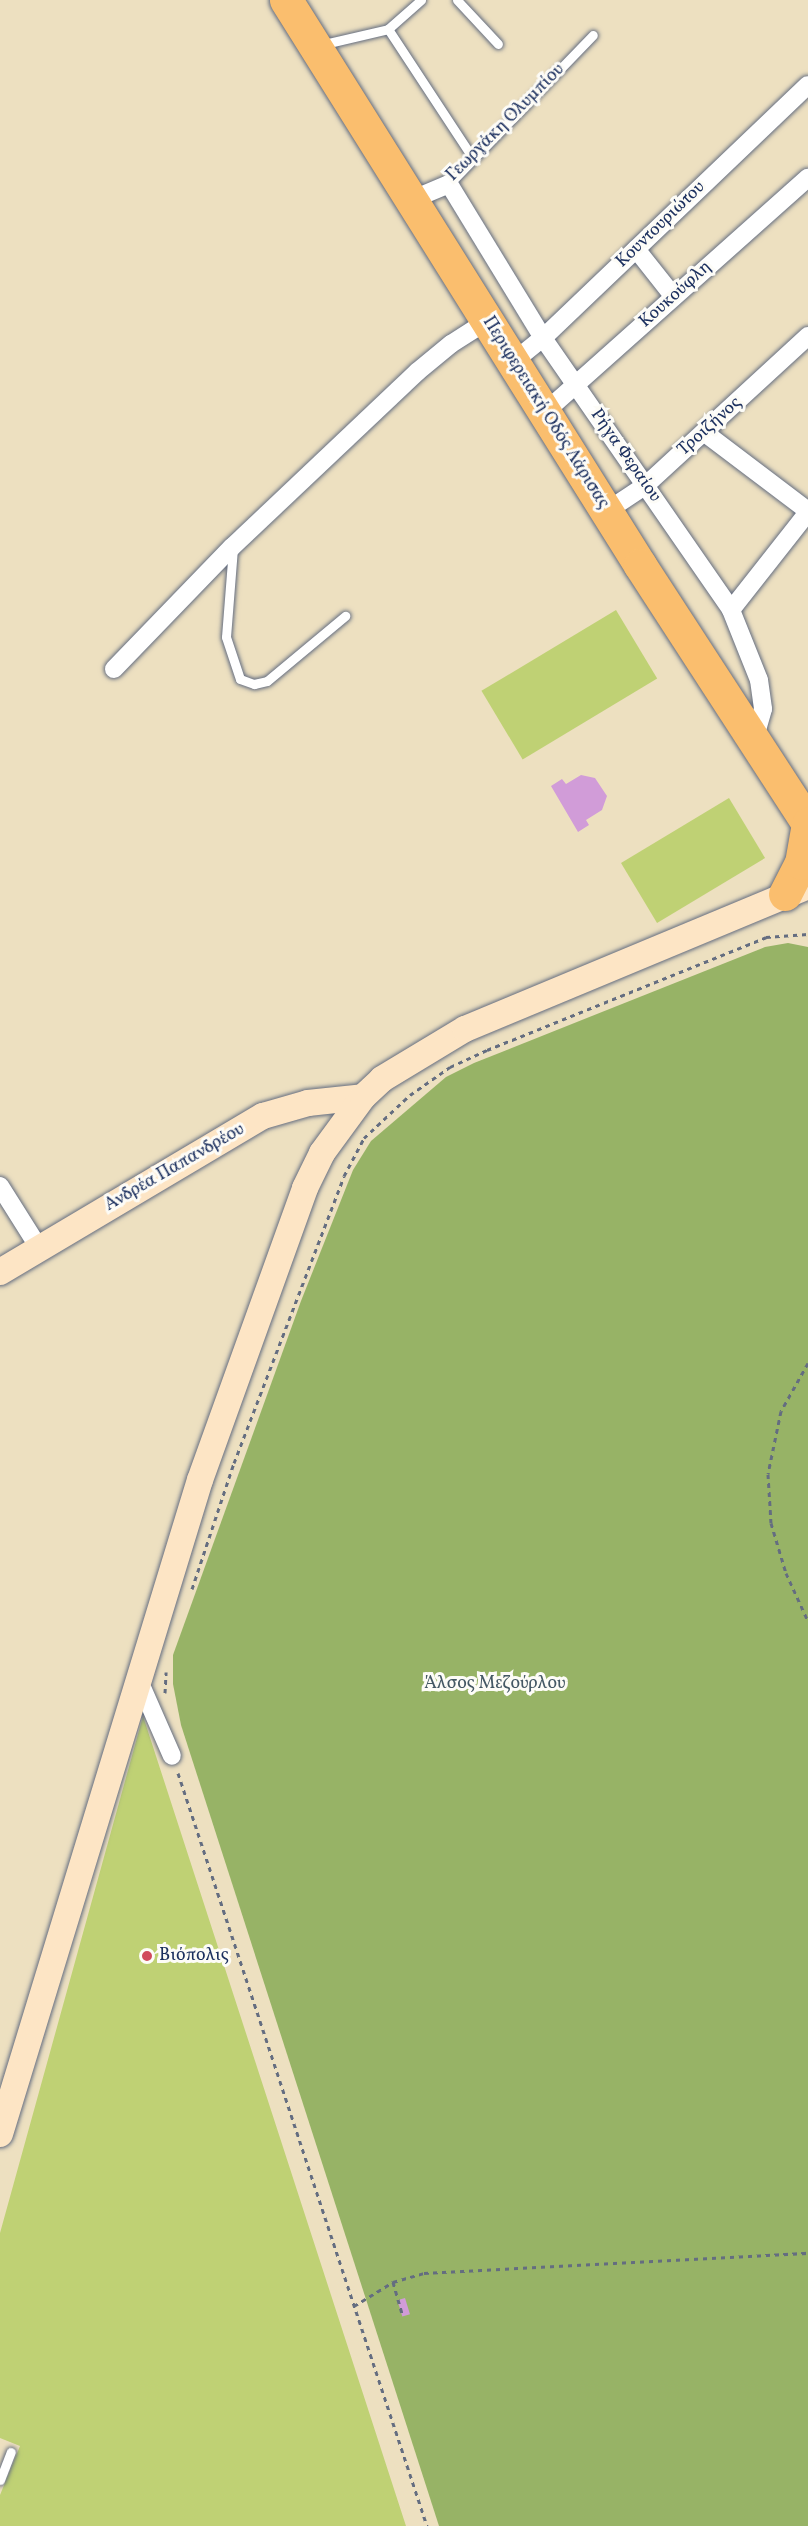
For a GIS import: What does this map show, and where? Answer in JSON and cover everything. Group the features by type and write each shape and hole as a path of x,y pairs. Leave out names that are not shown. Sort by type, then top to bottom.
{"highway":[{"name":"Περιφερειακή Οδός Λάρισας","path":"286,0 607,511 808,824"},
{"path":"797,890 808,824"}],"street":[{"name":"Κουντουριώτου","path":"513,362 543,338 808,85"},
{"name":"Κουκούφλη","path":"545,412 808,178"},
{"name":"Γεωργάκη Ολυμπίου","path":"411,201 449,184"},
{"name":"Ρήγα Φεραίου","path":"449,184 543,338 731,610 759,680 763,709 754,740"},
{"path":"636,249 674,297"},
{"path":"114,669 232,547 417,372 451,344 487,321"},
{"name":"Τρoιζήνος","path":"607,511 646,485 808,336"},
{"path":"705,433 808,511 731,610"},
{"path":"0,2134 137,1676 200,1480 305,1188 322,1153 363,1098 382,1079 465,1029 797,890"},
{"name":"Ανδρέα Παπανδρέου","path":"0,1272 263,1116 308,1103 363,1098"},
{"path":"0,1186 39,1248"},
{"path":"137,1676 172,1756"}],"lane":[{"path":"315,46 388,29 422,0"},
{"path":"457,0 498,44"},
{"path":"388,29 472,157"},
{"name":"Γεωργάκη Ολυμπίου","path":"449,184 472,157 593,35"},
{"path":"232,547 226,637 240,679 254,684 267,681 345,616"},
{"path":"0,2480 11,2452"}],"path":[{"path":"190,1595 234,1463 344,1176 364,1138 410,1095 450,1067 487,1050 766,937 808,934"},
{"path":"808,1363 781,1411 768,1474 771,1523 786,1573 808,1621"},
{"path":"165,1704 167,1661"},
{"path":"172,1756 427,2526"},
{"path":"354,2306 393,2282 424,2273 808,2253"},
{"path":"393,2282 402,2314"}],"green space":[{"path":"616,610 657,679 523,759 481,691"},
{"path":"729,798 765,858 657,923 621,863"},
{"name":"Άλσος Μεζούρλου","path":"788,943 808,947 808,2526 439,2526 181,1725 173,1684 173,1655 301,1301 353,1170 371,1141 446,1077 474,1063 765,947"},
{"name":"Βιόπολις","path":"143,1716 406,2526 0,2526 0,2495 20,2446 0,2438 0,2233"}],"building":[{"path":"581,775 595,778 607,796 602,810 586,820 589,825 578,832 551,786 562,779 566,784"},
{"path":"405,2298 410,2314 402,2317 397,2300"}],"place":[{"name":"Βιόπολις","path":"147,1956"}]}
